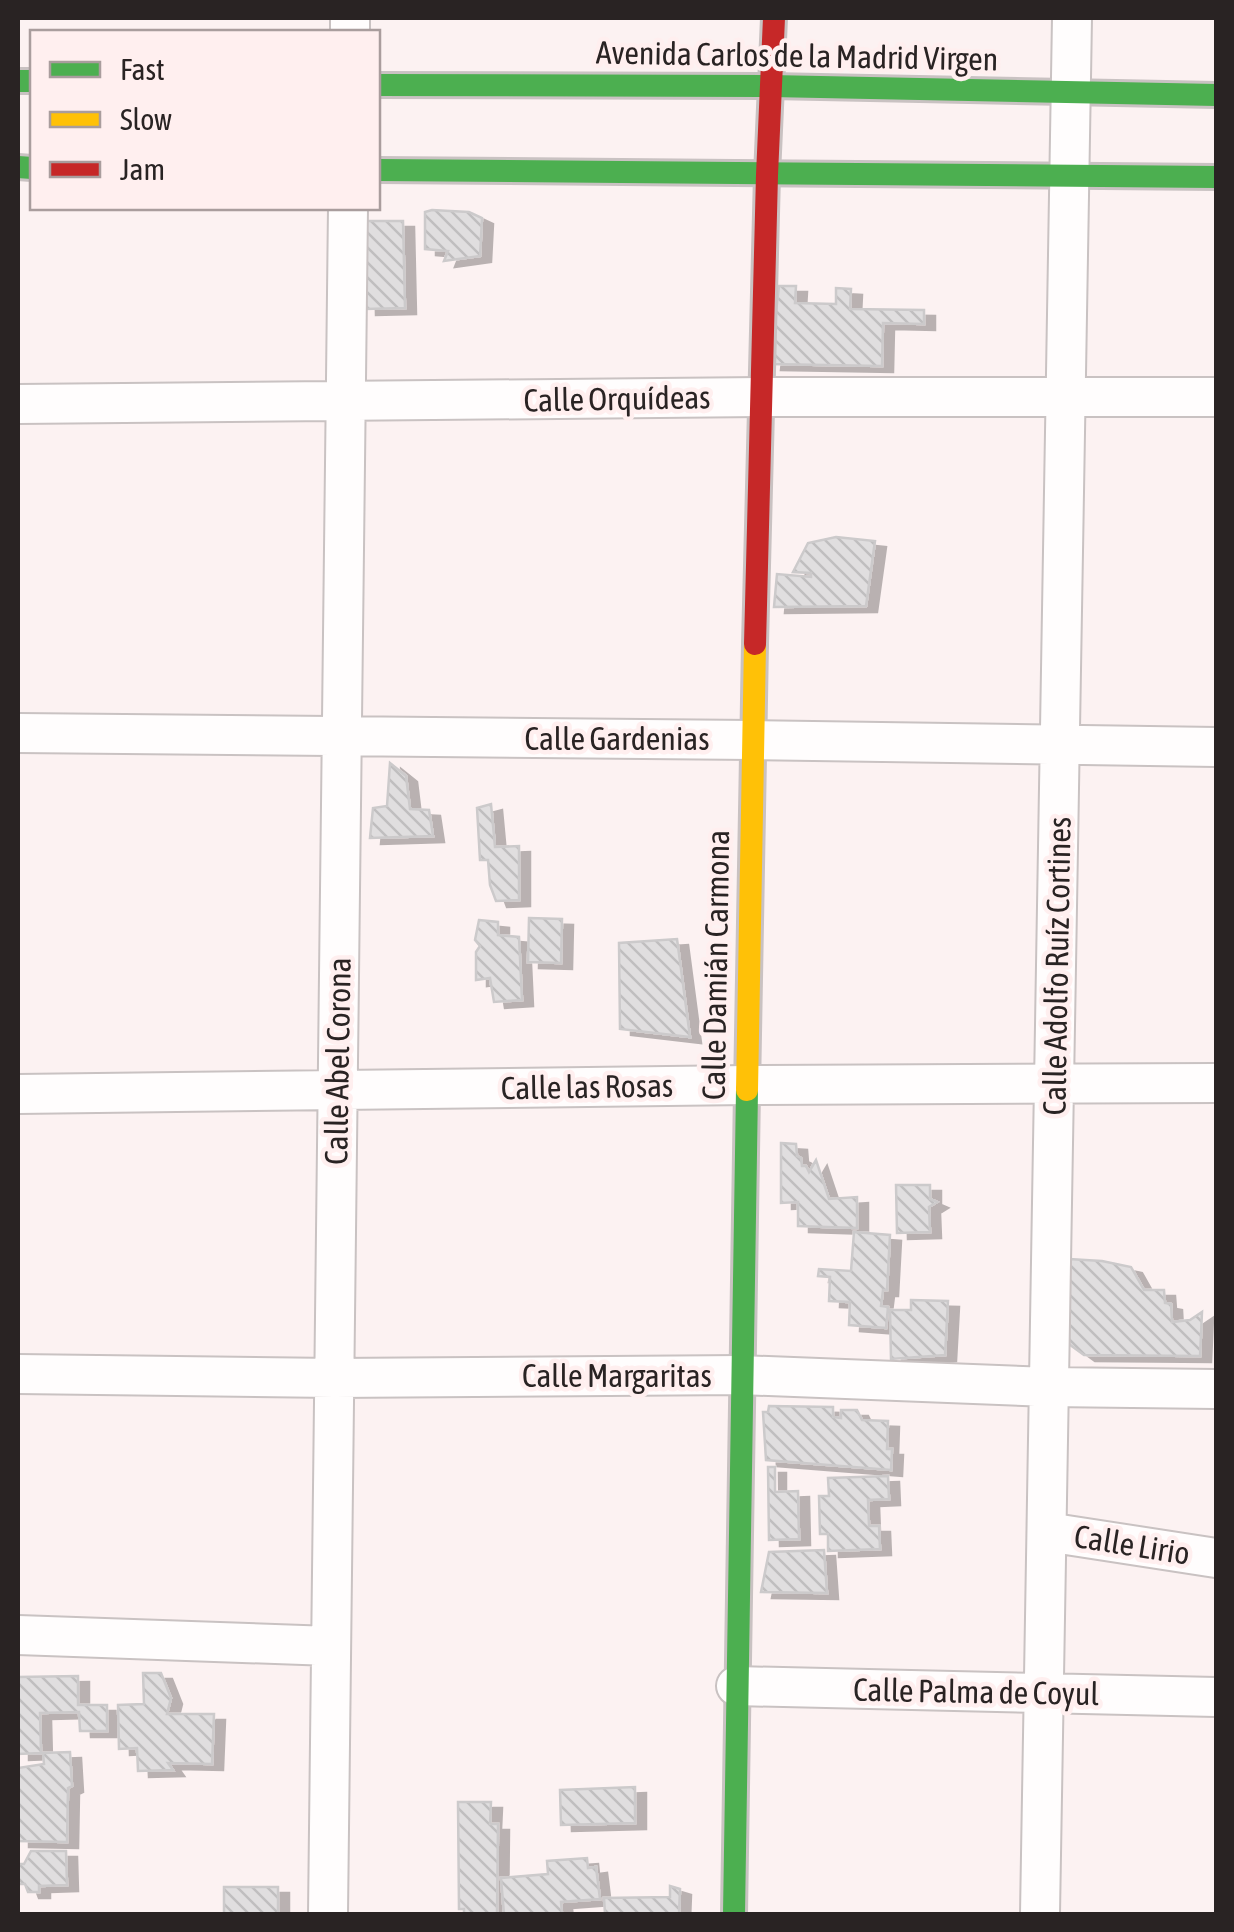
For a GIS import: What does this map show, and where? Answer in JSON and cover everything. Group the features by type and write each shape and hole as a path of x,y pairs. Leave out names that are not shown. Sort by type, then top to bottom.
{"street":[{"name":"Calle Damián Carmona","path":"734,1914 752,740 774,18"},
{"name":"Calle Adolfo Ruíz Cortines","path":"1040,1914 1072,18"},
{"name":"Avenida Carlos de la Madrid Virgen","path":"380,85 770,86 1216,95"},
{"path":"380,170 1216,178"},
{"name":"Calle Abel Corona","path":"328,1914 348,210"},
{"name":"Calle Orquídeas","path":"18,404 1216,397"},
{"name":"Calle Gardenias","path":"18,733 1216,747"},
{"name":"Calle las Rosas","path":"18,1094 1216,1084"},
{"name":"Calle Margaritas","path":"18,1374 334,1378 741,1375 1216,1389"},
{"name":"Calle Lirio","path":"1047,1532 1216,1558"},
{"path":"18,1636 330,1646"},
{"name":"Calle Palma de Coyul","path":"736,1686 1216,1697"}],"building":[{"path":"425,212 469,212 482,218 480,256 444,261 448,251 425,249"},
{"path":"363,221 403,221 405,308 365,309"},
{"path":"779,286 796,286 795,303 836,304 836,288 851,289 850,309 924,310 924,324 883,323 882,366 770,364"},
{"path":"836,537 875,541 866,606 774,607 777,574 811,577 811,573 793,572 808,543"},
{"path":"390,763 406,776 410,809 429,810 433,836 370,838 373,808 387,806"},
{"path":"491,804 495,847 519,846 519,900 496,901 488,860 480,860 477,808"},
{"path":"529,918 562,919 561,963 528,962"},
{"path":"479,920 498,922 498,935 519,937 522,1000 494,1002 490,978 476,980"},
{"path":"677,939 690,1037 620,1029 619,943"},
{"path":"781,1143 796,1144 797,1156 809,1172 816,1160 829,1199 857,1197 857,1228 798,1226 798,1202 781,1203"},
{"path":"896,1185 930,1185 930,1199 937,1202 929,1207 930,1232 897,1233"},
{"path":"854,1232 890,1235 887,1290 883,1290 881,1306 888,1307 886,1328 849,1325 850,1302 829,1301 830,1277 818,1276 819,1269 851,1271"},
{"path":"1069,1259 1131,1267 1144,1290 1164,1290 1165,1303 1171,1304 1172,1322 1190,1320 1202,1312 1200,1356 1084,1355 1069,1344"},
{"path":"911,1300 948,1301 945,1355 891,1359 890,1310 911,1310"},
{"path":"769,1406 833,1407 833,1417 841,1418 841,1410 857,1410 862,1420 888,1421 891,1470 766,1460 763,1412 768,1412"},
{"path":"768,1467 775,1467 775,1492 798,1491 799,1539 769,1540"},
{"path":"888,1476 889,1499 868,1500 869,1526 879,1526 880,1549 828,1551 828,1534 820,1534 819,1496 829,1496 828,1478"},
{"path":"824,1550 827,1593 761,1592 769,1552"},
{"path":"143,1673 161,1673 171,1698 167,1714 214,1714 212,1764 168,1763 173,1770 138,1771 137,1748 119,1749 118,1705 144,1704"},
{"path":"78,1676 78,1705 107,1705 107,1731 80,1731 79,1712 40,1713 41,1753 18,1754 18,1677"},
{"path":"70,1752 72,1786 68,1788 67,1842 18,1841 18,1768 44,1764 43,1753"},
{"path":"635,1787 635,1823 561,1825 560,1790"},
{"path":"458,1802 491,1802 490,1824 498,1824 497,1914 464,1914 464,1909 459,1909"},
{"path":"31,1851 66,1851 67,1885 39,1886 39,1892 28,1892 25,1884 18,1884 18,1864 24,1864"},
{"path":"587,1858 588,1868 596,1867 600,1899 561,1902 562,1914 504,1914 501,1878 548,1874 547,1861"},
{"path":"670,1886 680,1889 679,1914 605,1914 604,1898 670,1897"},
{"path":"224,1887 278,1887 278,1914 224,1914"}],"traffic: fast":[{"path":"18,81 30,81"},
{"path":"380,85 771,86 1216,95"},
{"path":"18,167 30,168"},
{"path":"380,170 1216,177"},
{"path":"734,1914 747,1090"}],"traffic: slow":[{"path":"747,1090 755,644"}],"traffic: jam":[{"path":"755,644 774,18"}]}
